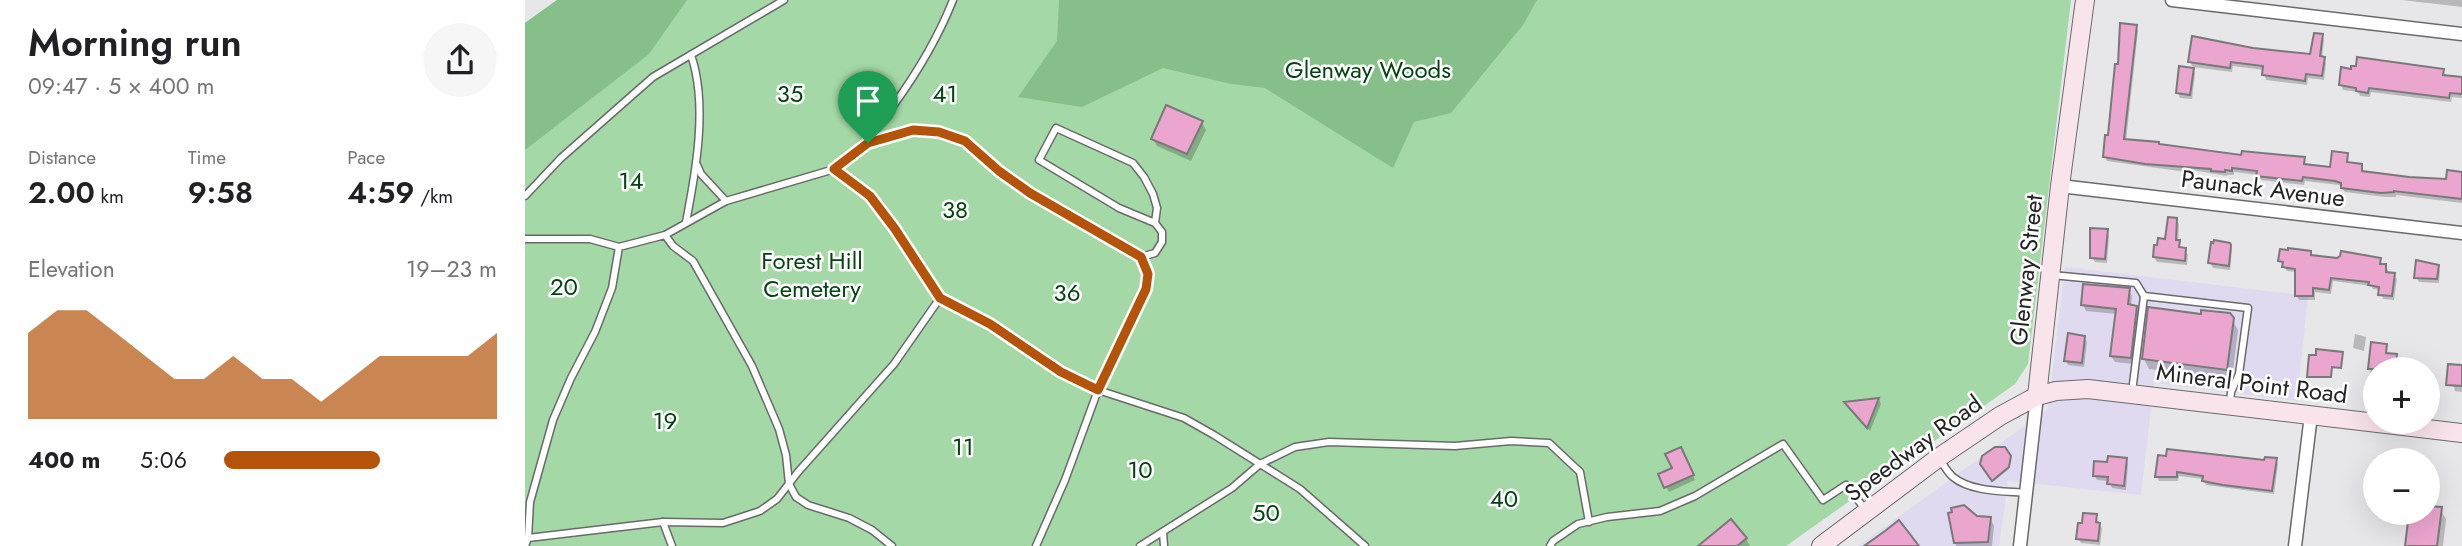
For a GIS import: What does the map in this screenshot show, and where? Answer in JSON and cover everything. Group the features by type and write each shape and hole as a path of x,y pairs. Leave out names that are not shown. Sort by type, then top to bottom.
{"main road":[{"name":"Glenway Street","path":"2037,396 2060,186 2085,0"},
{"name":"Mineral Point Road","path":"2037,396 2056,391 2088,389 2462,433"},
{"name":"Speedway Road","path":"1821,546 1938,458 2000,416 2037,396"}],"street":[{"path":"2172,0 2462,34"},
{"name":"Paunack Avenue","path":"2060,186 2462,233"},
{"name":"Glenway Street","path":"2020,546 2037,396"},
{"path":"2295,546 2311,415"}],"lane":[{"path":"525,196 561,158 653,77 784,0"},
{"path":"868,143 927,55 953,0"},
{"path":"687,222 696,163 699,106 698,73 691,54"},
{"path":"1141,257 1155,253 1162,242 1162,232 1154,223 1119,208 1038,160 1056,128 1133,163 1153,194 1157,208 1154,223"},
{"path":"525,239 590,239 619,247 664,235 726,201 816,172 834,169 868,143 913,130 939,132 965,141 999,171 1030,193 1141,257 1148,274 1146,289 1098,390 1065,480 1036,546"},
{"path":"696,163 701,174 726,201"},
{"path":"834,169 870,196 940,298 990,324 1061,372 1098,390 1184,418 1300,489 1365,546"},
{"path":"664,235 673,246 693,261 752,366 779,429 786,454 789,484 796,497 808,505 849,518 872,530 893,546"},
{"path":"525,546 528,538 527,500 553,420 595,332 612,288 619,247"},
{"path":"2050,275 2136,283 2144,296 2132,394"},
{"path":"2144,296 2248,308 2239,374 2229,405"},
{"path":"528,538 663,522 723,523 760,511 777,499 894,364 940,298"},
{"path":"1140,546 1232,488 1261,464 1295,447 1329,442 1455,446 1511,441 1549,443 1580,472 1589,522"},
{"path":"1550,546 1578,524 1660,511 1695,496 1783,444 1823,500 1846,485 1866,511"},
{"path":"1938,458 1951,476 1962,483 2026,493"},
{"path":"663,522 672,546"},
{"path":"1163,532 1164,546"}],"shaded area":[{"path":"2065,267 2308,296 2297,401 2154,383 2141,495 2008,481 1999,546 1858,546 2048,409"}],"green space":[{"path":"557,0 2071,0 2028,364 2015,384 1786,546 525,546 525,23"},
{"path":"557,0 687,0 649,54 525,150 525,23"},
{"name":"Glenway Woods","path":"1059,0 1537,0 1523,25 1451,113 1414,122 1393,168 1265,88 1231,84 1163,68 1082,107 1018,97 1057,41"}],"building":[{"path":"2120,23 2137,25 2124,139 2241,155 2242,151 2305,157 2304,164 2330,167 2332,151 2348,153 2347,162 2362,164 2362,171 2409,177 2446,179 2447,170 2462,172 2462,199 2341,188 2341,183 2335,181 2256,176 2257,171 2232,168 2232,171 2225,172 2211,171 2103,157 2105,135 2108,135 2115,64 2118,64"},
{"path":"2314,33 2323,34 2320,56 2325,57 2322,76 2306,74 2305,81 2262,75 2263,66 2231,62 2230,68 2188,62 2192,36 2253,48 2310,54"},
{"path":"2357,57 2444,69 2443,75 2462,77 2462,94 2450,93 2449,98 2369,88 2368,93 2339,85 2341,67 2351,69 2351,66 2356,66"},
{"path":"2179,66 2194,68 2190,95 2176,93"},
{"path":"1166,105 1203,121 1187,154 1151,139"},
{"path":"2168,217 2177,218 2176,240 2180,240 2179,247 2186,248 2185,261 2153,257 2158,238 2165,239"},
{"path":"2090,228 2108,229 2105,259 2090,258"},
{"path":"2214,240 2230,243 2229,266 2208,263 2211,242"},
{"path":"2280,249 2311,251 2311,255 2337,258 2341,251 2381,258 2380,264 2386,264 2386,272 2395,273 2392,296 2378,295 2379,287 2368,285 2369,282 2331,278 2329,290 2313,288 2313,296 2295,296 2295,269 2282,267 2283,262 2278,261"},
{"path":"2416,260 2439,265 2437,279 2414,278"},
{"path":"2083,284 2130,288 2128,304 2137,306 2131,358 2110,356 2116,309 2081,305"},
{"path":"2148,307 2201,314 2201,310 2230,313 2234,318 2227,370 2142,359"},
{"path":"2068,333 2085,336 2082,363 2064,361"},
{"path":"2371,342 2387,344 2386,353 2397,354 2397,357 2369,357"},
{"path":"2316,349 2343,352 2341,368 2332,367 2331,377 2307,377 2309,355 2316,355"},
{"path":"2448,364 2462,365 2462,386 2446,385"},
{"path":"1879,398 1867,428 1844,402"},
{"path":"1681,447 1694,475 1664,488 1658,474 1672,468 1665,454"},
{"path":"1995,447 2005,447 2011,456 2009,467 1992,481 1980,464 1982,456"},
{"path":"2167,449 2264,460 2265,457 2277,458 2272,491 2202,481 2203,476 2177,472 2177,477 2155,477 2158,455 2166,456"},
{"path":"2108,456 2127,458 2124,486 2107,484 2108,477 2093,476 2094,461 2107,462"},
{"path":"1964,505 1977,516 1991,517 1988,542 1954,543 1948,513 1952,512 1951,508"},
{"path":"2083,513 2097,514 2096,522 2100,523 2098,541 2076,539 2078,523 2082,523"},
{"path":"1731,519 1747,538 1737,546 1698,546"},
{"path":"1899,520 1919,546 1864,546 1885,531"},
{"path":"2408,525 2440,525 2437,546 2405,546"}],"route":[{"path":"913,130 939,132 965,141 999,171 1030,193 1141,257 1148,274 1146,289 1098,390 1061,372 990,324 940,298 870,196 834,169 868,143 913,130"}],"park label":[{"name":"35","path":"790,93"},
{"name":"41","path":"945,93"},
{"name":"14","path":"631,180"},
{"name":"38","path":"955,209"},
{"name":"Forest Hill Cemetery","path":"812,274"},
{"name":"20","path":"564,286"},
{"name":"36","path":"1067,292"},
{"name":"19","path":"665,420"},
{"name":"11","path":"963,446"},
{"name":"10","path":"1140,469"},
{"name":"40","path":"1504,498"},
{"name":"50","path":"1266,512"}]}
